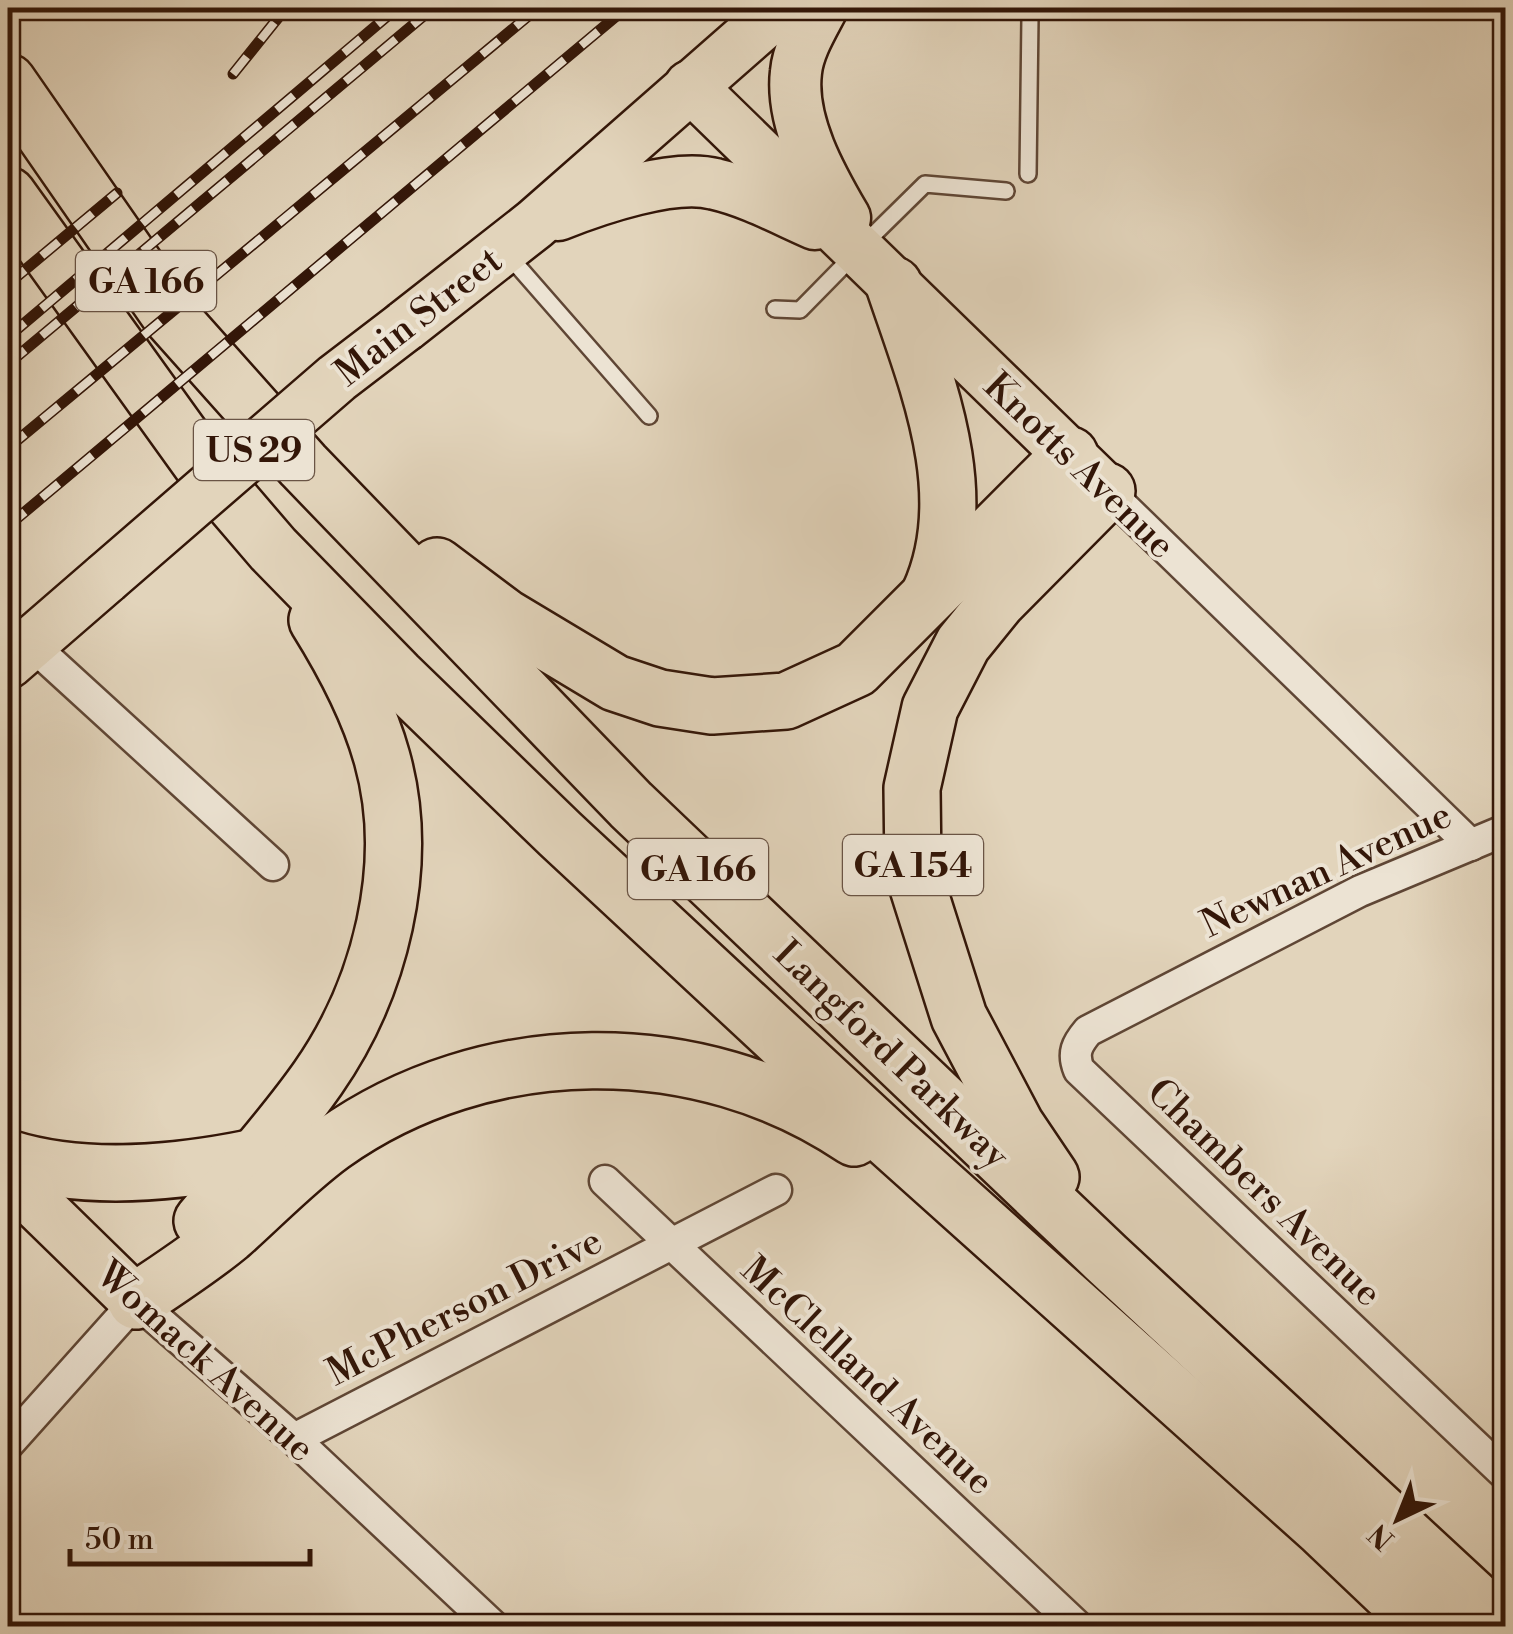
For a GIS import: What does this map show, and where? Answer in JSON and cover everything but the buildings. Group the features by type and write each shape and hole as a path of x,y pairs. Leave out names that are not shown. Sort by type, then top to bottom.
{"highway":[{"name":"Langford Parkway","path":"8,82 171,317 303,465 630,805 1106,1258 1502,1626"},
{"name":"Langford Parkway","path":"8,195 207,472 273,549 560,834 888,1139 1323,1529 1425,1626"},
{"path":"866,256 940,436 949,502 942,567 928,598"},
{"path":"303,465 506,617 615,683 660,698 712,706 786,701 856,669 928,598 1088,473"},
{"name":"GA 154","path":"1088,473 962,644 930,708 912,788 914,872 959,1017 1016,1125 1106,1258"},
{"path":"136,1301 318,1078 362,1002 387,918 393,831 382,758 341,658 273,549"},
{"path":"136,1301 226,1237 302,1168 369,1121 448,1084 534,1064 587,1060 691,1068 788,1100 832,1122 899,1168 1056,1288"},
{"path":"8,1158 68,1170 165,1172 256,1157"}],"main road":[{"name":"Main Street","path":"19,653 336,378 519,237 781,8"},
{"path":"822,8 796,71 798,113 835,201 866,256"},
{"name":"Knotts Avenue","path":"690,86 1088,473"},
{"path":"519,237 605,196 672,184 712,182 756,198 866,256"},
{"name":"Womack Avenue","path":"8,1176 136,1301"}],"street":[{"name":"Knotts Avenue","path":"1088,473 1471,845"},
{"path":"19,653 273,865"},
{"name":"Newnan Avenue","path":"1182,983 1360,892 1506,830"},
{"name":"Chambers Avenue","path":"1182,983 1088,1031 1076,1046 1074,1059 1079,1070 1506,1476"},
{"name":"McClelland Avenue","path":"605,1181 1077,1626"},
{"name":"McPherson Drive","path":"294,1439 776,1190"},
{"path":"8,1444 136,1301"},
{"name":"Womack Avenue","path":"136,1301 294,1439 493,1626"}],"lane":[{"path":"1022,8 1030,17 1028,174"},
{"path":"775,309 800,310 866,256 925,184 1006,191"},
{"path":"519,237 649,416"}],"railway":[{"path":"233,74 286,8"},
{"path":"8,337 397,8"},
{"path":"8,364 433,8"},
{"path":"8,448 538,8"},
{"path":"8,526 626,8"},
{"path":"8,284 117,193"}]}
